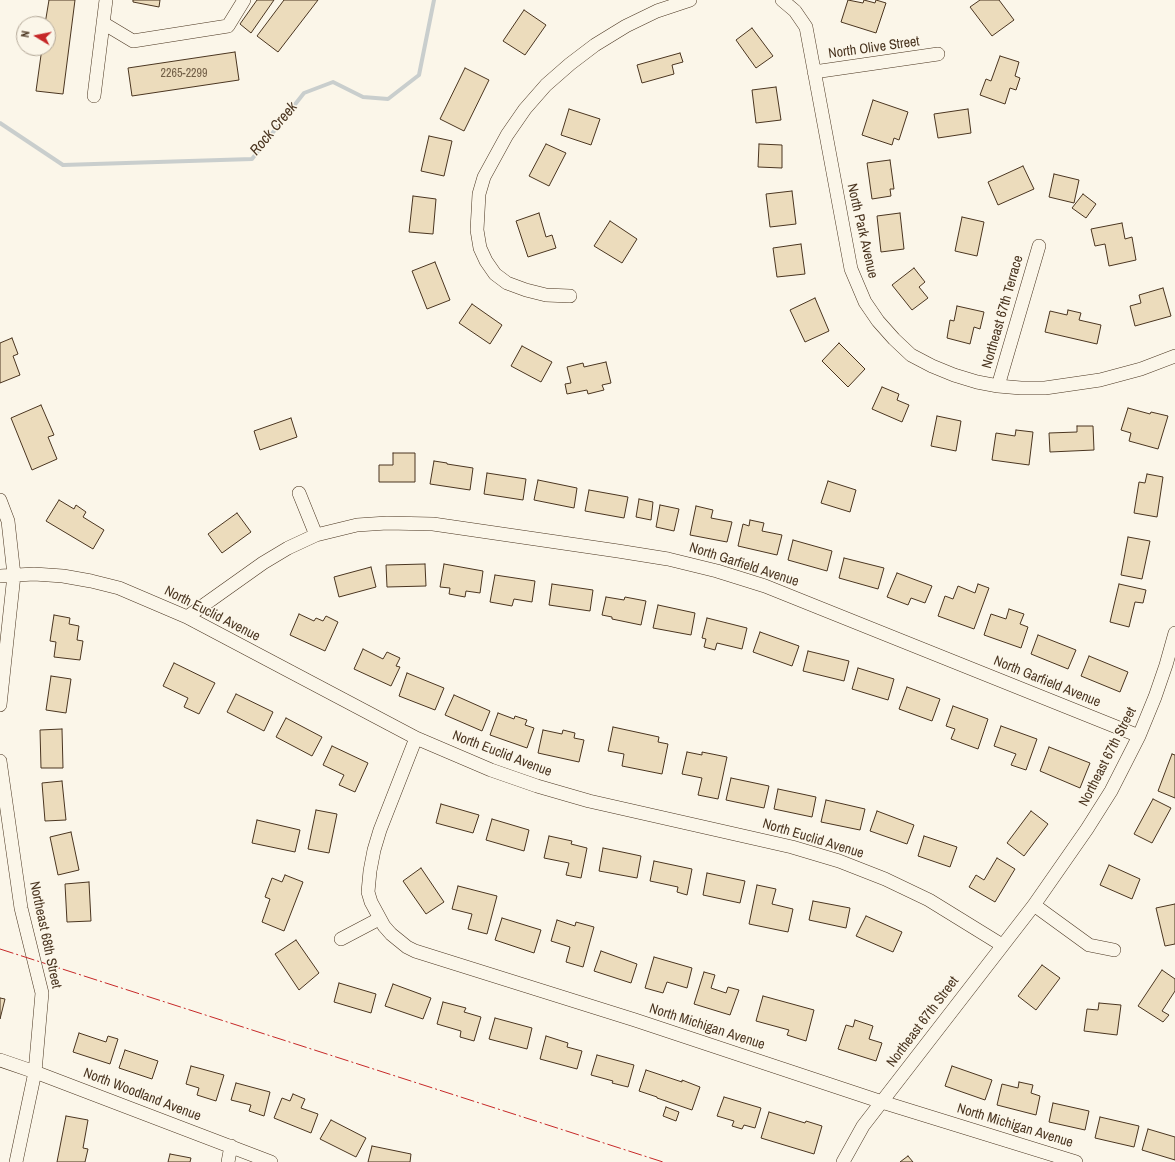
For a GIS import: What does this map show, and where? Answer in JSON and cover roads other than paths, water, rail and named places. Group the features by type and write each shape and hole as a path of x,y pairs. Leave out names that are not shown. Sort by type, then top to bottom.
{"street":[{"path":"94,96 106,0"},
{"path":"103,23 133,41 228,26 244,0"},
{"path":"570,296 546,295 526,290 508,283 495,274 486,261 480,248 477,230 479,194 484,177 507,135 525,109 546,85 570,64 595,45 626,26 657,12 690,0"},
{"name":"North Park Avenue","path":"782,0 795,11 806,27 851,269 865,302 878,322 911,355 932,366 977,382 1021,388 1045,388 1100,380 1141,369 1175,356"},
{"name":"North Olive Street","path":"814,72 938,54"},
{"name":"Northeast 67th Terrace","path":"998,386 1039,246"},
{"path":"300,493 316,535"},
{"path":"0,500 8,521 14,575 0,705"},
{"name":"North Garfield Avenue","path":"187,617 262,563 288,548 316,535 357,525 387,523 433,524 668,559 717,571 765,586 1139,736"},
{"name":"North Euclid Avenue","path":"0,576 34,574 63,576 91,581 126,591 187,617 416,738 491,770 537,786 604,804 792,847 839,861 885,879 929,900 1002,945"},
{"name":"Northeast 67th Street","path":"843,1162 863,1126 1034,904 1087,830 1111,791 1139,736 1157,691 1175,633"},
{"path":"341,939 379,919 368,892 374,850 380,830 416,738"},
{"name":"Northeast 68th Street","path":"0,761 4,825 21,908 42,993 35,1072 16,1162"},
{"path":"1034,904 1088,945 1114,950"},
{"name":"North Michigan Avenue","path":"379,919 391,934 407,947 415,951 642,1023 882,1102 1076,1162"},
{"name":"North Woodland Avenue","path":"0,1060 271,1162"},
{"path":"228,1162 231,1146"}],"waterway":[{"name":"Rock Creek","path":"0,123 63,165 252,159 304,93 333,82 363,97 388,99 419,75 434,0"}]}
